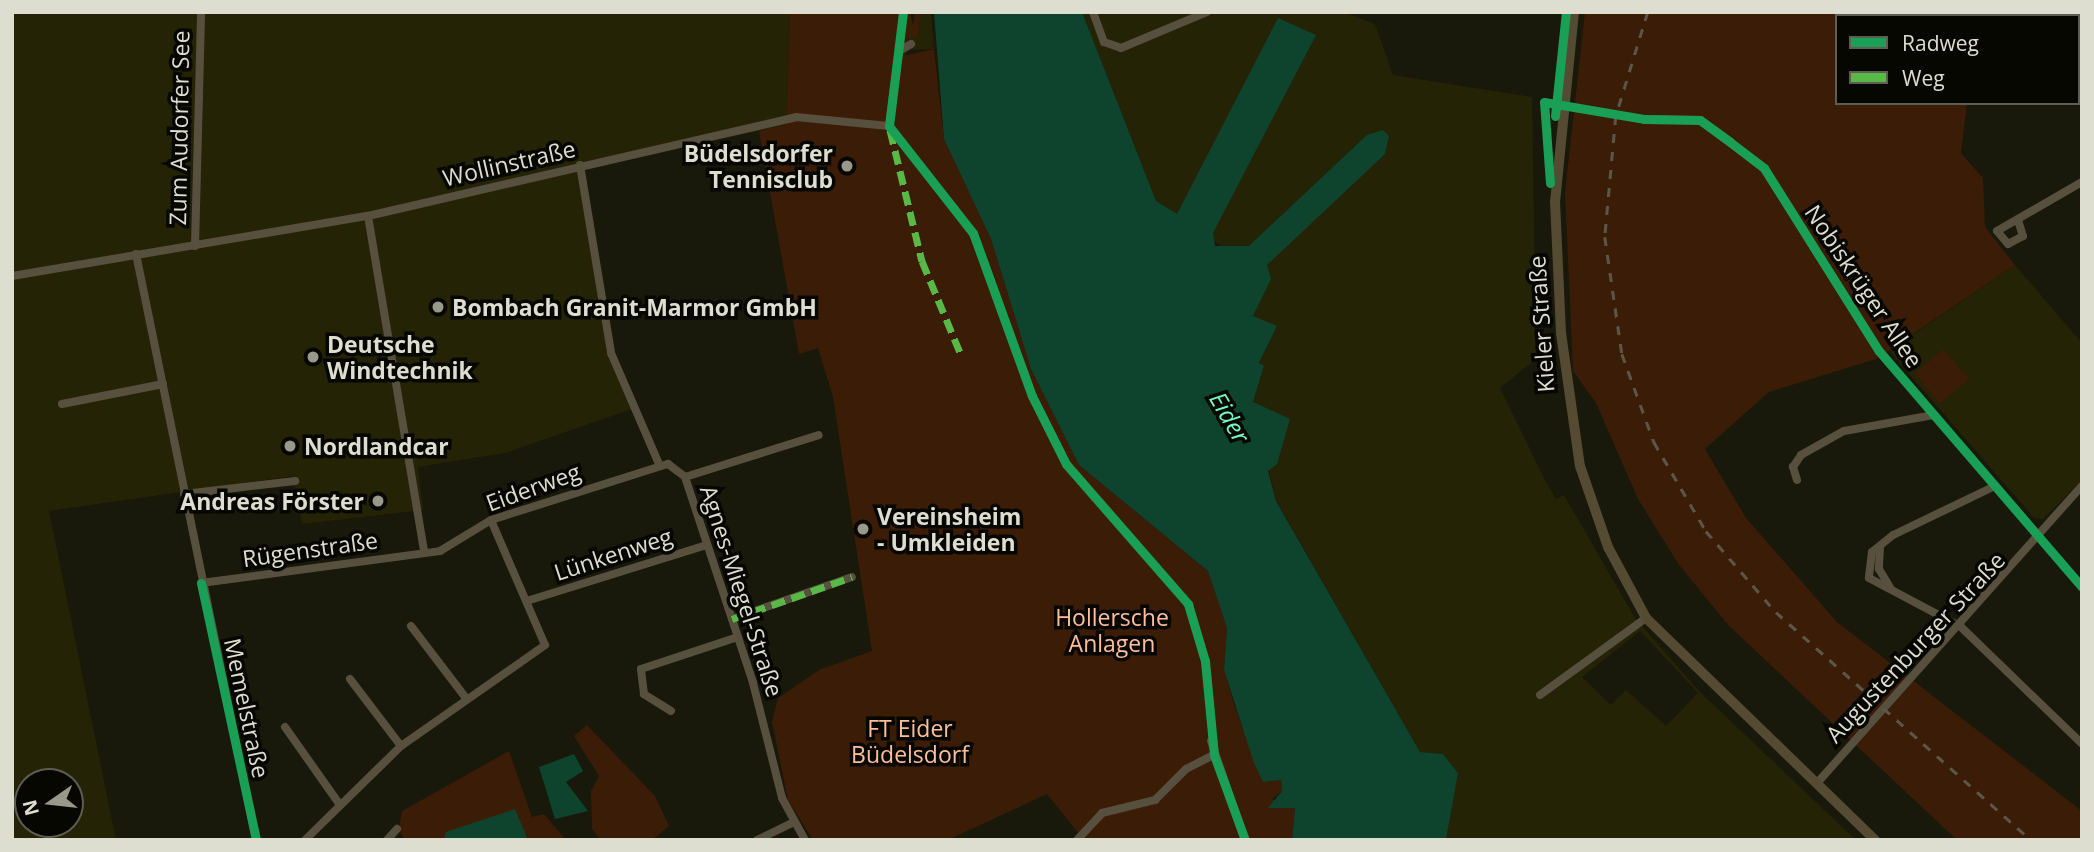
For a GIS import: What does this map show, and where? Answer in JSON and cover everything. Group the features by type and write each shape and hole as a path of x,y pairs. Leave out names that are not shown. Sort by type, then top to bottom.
{"main road":[{"name":"Kieler Straße","path":"1573,12 1555,201 1567,401 1580,466 1608,547 1646,618 1875,840"}],"street":[{"name":"Zum Audorfer See","path":"195,246 201,12"},
{"path":"1093,12 1104,42 1121,48 1208,12"},
{"name":"Wollinstraße","path":"12,276 368,216 796,117 889,126 899,51 911,44"},
{"name":"Nobiskrüger Allee","path":"1644,119 1700,120 1764,168 1879,351 2082,587"},
{"path":"580,165 611,353 659,464"},
{"path":"2018,219 2082,182"},
{"path":"368,216 424,552"},
{"name":"Memelstraße","path":"136,254 201,583 256,840"},
{"path":"62,404 163,384"},
{"path":"1797,480 1793,467 1801,455 1844,431 1934,415"},
{"path":"685,477 819,435"},
{"name":"Agnes-Miegel-Straße","path":"659,464 685,477 738,637 772,768 794,822 805,840"},
{"name":"Eiderweg","path":"424,552 440,551 491,520 659,464"},
{"path":"184,494 295,481"},
{"path":"1995,486 1880,547 1879,569 1891,589 1961,627 2082,744"},
{"name":"Augustenburger Straße","path":"1818,782 2041,539 2082,486"},
{"path":"310,838 401,746 465,697 545,645 530,600 491,520"},
{"name":"Lünkenweg","path":"530,600 707,545"},
{"name":"Rügenstraße","path":"201,583 424,552"},
{"path":"732,619 852,577"},
{"path":"1540,695 1646,618"},
{"path":"411,626 465,697"},
{"path":"671,711 644,694 641,669 738,637"},
{"path":"350,679 401,746"},
{"path":"285,727 340,805"},
{"path":"1211,741 1213,755 1245,840"},
{"path":"1077,840 1102,813 1155,800 1213,755"},
{"path":"757,840 794,822"},
{"path":"387,840 397,829"}],"shaded area":[{"path":"12,12 790,12 786,126 581,166 612,353 635,408 505,453 418,467 423,510 302,524 293,476 49,511 116,840 12,840"},
{"path":"921,12 931,12 934,49 910,50 902,58 904,40 918,37"},
{"path":"1082,12 1344,12 1375,24 1393,75 1532,97 1536,359 1500,388 1556,499 1564,495 1635,618 1699,691 1856,840 1446,840 1458,773 1443,754 1420,752 1276,500 1253,402 1264,367 1259,364 1277,326 1253,317 1268,278 1156,201","holes":["1640,631 1698,693 1666,726 1626,690 1611,705 1582,677"]},
{"path":"2015,265 2082,343 2081,481 2043,519 2034,518 1889,351"}],"green space":[{"path":"790,12 910,12 913,25 915,12 921,12 918,37 904,40 902,56 934,49 944,139 991,239 1031,369 1079,465 1208,571 1227,628 1224,670 1234,704 1263,782 1281,780 1282,791 1272,799 1295,808 1292,840 1084,840 1047,794 948,840 813,840 788,800 772,722 778,698 819,670 872,651 833,397 818,348 799,354 759,131 786,125"},
{"path":"1585,12 1946,12 1835,14 1835,105 1967,105 1961,153 1983,178 1985,227 2015,265 1876,359 1769,392 1705,449 1746,518 1837,622 2082,811 2082,840 1957,840 1729,626 1679,565 1638,499 1596,403 1573,371 1565,192"},
{"path":"1943,349 1969,379 1940,404 1915,374"},
{"path":"587,725 655,796 669,826 652,840 601,840 592,829 591,791 599,776 574,736"},
{"path":"509,751 532,817 544,814 566,840 405,840 399,830 402,811"}],"water":[{"name":"Eider","path":"934,12 1082,12 1156,201 1177,214 1278,18 1316,35 1213,233 1215,246 1249,246 1367,135 1383,130 1389,136 1385,154 1267,265 1271,279 1253,316 1277,326 1259,363 1264,366 1253,402 1290,419 1277,464 1268,471 1276,501 1420,752 1443,754 1458,773 1446,840 1292,840 1295,808 1268,808 1282,791 1281,780 1263,782 1254,763 1224,670 1227,628 1208,571 1079,465 1031,369 991,239 944,139"},
{"path":"574,754 583,771 566,782 588,811 555,819 539,767"},
{"path":"515,809 528,840 444,839 446,832"}],"railway":[{"path":"1648,12 1616,116 1605,237 1622,354 1654,442 1706,531 1776,612 2031,840"}],"marked path":[{"path":"890,130 922,261 962,357"},
{"path":"732,619 852,577"}],"cycle path":[{"path":"903,12 889,126 973,233 1032,396 1066,464 1188,604 1205,661 1214,755 1245,840"},
{"path":"1555,116 1566,12"},
{"path":"1550,183 1544,102 1644,119 1700,120 1730,142 1764,168 1879,351 2082,587"},
{"path":"201,583 256,840"}],"place":[{"name":"Büdelsdorfer Tennisclub","path":"847,166"},
{"name":"Bombach Granit-Marmor GmbH","path":"438,307"},
{"name":"Deutsche Windtechnik","path":"313,357"},
{"name":"Nordlandcar","path":"290,446"},
{"name":"Andreas Förster","path":"378,501"},
{"name":"Vereinsheim - Umkleiden","path":"863,529"}],"park label":[{"name":"Hollersche Anlagen","path":"1112,630"},
{"name":"FT Eider Büdelsdorf","path":"910,741"}]}
